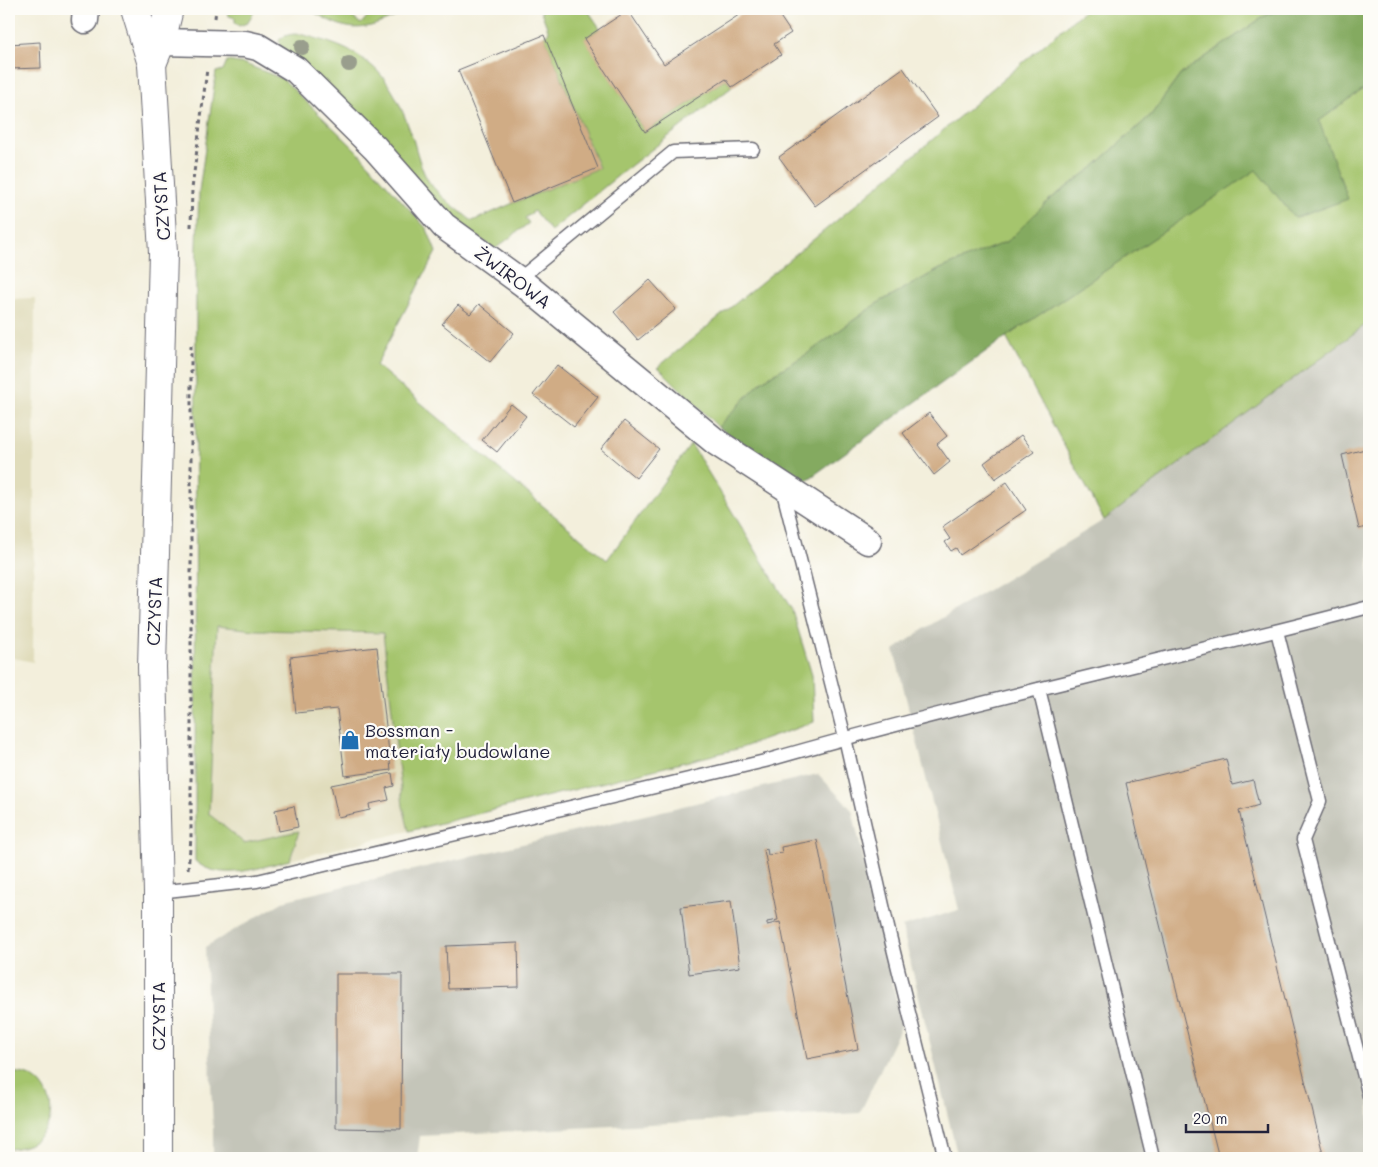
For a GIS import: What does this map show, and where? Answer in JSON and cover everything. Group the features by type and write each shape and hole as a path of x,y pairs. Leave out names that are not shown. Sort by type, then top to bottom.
{"main road":[{"name":"CZYSTA","path":"135,9 157,53"},
{"name":"CZYSTA","path":"158,1158 158,892 152,667 164,253 157,53 169,9"}],"street":[{"name":"ŻWIROWA","path":"157,53 245,44 258,47 296,70 375,148 444,226 518,280 716,442 868,541"}],"lane":[{"path":"518,280 673,152 754,148"},
{"path":"781,485 845,738 889,932 945,1158"},
{"path":"158,892 257,881 765,761 845,738 1369,607"},
{"path":"1277,631 1320,801 1303,840 1364,1053 1369,1096"},
{"path":"1039,690 1153,1158"}],"path":[{"path":"191,237 192,189 208,68"},
{"path":"187,889 191,838 191,335"}],"shaded area":[{"path":"35,298 33,662 9,657 9,299"},
{"path":"1369,322 1369,1158 958,1158 902,927 959,910 894,650 927,627 1104,520"},
{"path":"217,626 256,630 384,633 403,806 409,831 290,860 299,831 244,844 209,814"},
{"path":"818,774 852,810 902,1024 860,1113 420,1136 417,1158 213,1158 205,947 286,900"}],"green space":[{"path":"226,9 256,9 247,23 239,26 235,23 235,18 229,16"},
{"path":"309,9 339,9 342,11 343,9 350,9 347,13 361,24 371,12 382,18 402,14 375,25 358,28 340,25"},
{"path":"540,9 587,9 600,28 585,39 645,132 726,79 732,87 551,231 534,211 525,218 529,223 495,249 449,217 280,46 279,40 288,35 298,34 339,46 355,54 381,75 399,103 413,139 421,167 429,182 444,198 472,221 599,168 544,36 549,32"},
{"path":"1086,9 1280,9 1263,17 1181,74 1151,115 1091,169 1049,200 1008,241 940,269 876,304 807,354 762,381 718,427 658,367 847,212"},
{"path":"1280,9 1369,9 1369,85 1319,121 1348,199 1295,218 1256,170 1006,337 803,483 718,427 762,381 807,354 876,304 940,269 1008,241 1049,200 1091,169 1151,115 1181,74 1263,17"},
{"path":"227,61 245,64 283,79 357,151 427,229 436,252 376,365 607,560 691,444 792,610 812,675 814,722 741,748 409,831 403,806 383,633 256,630 217,626 209,814 244,843 299,831 290,860 254,869 228,872 205,868 195,861 196,271 199,191 216,72 223,70"},
{"path":"1369,85 1369,322 1104,520 1006,337 1256,169 1295,218 1319,121"},
{"path":"9,1073 26,1074 39,1082 47,1094 51,1108 49,1122 42,1135 29,1145 9,1149"}],"building":[{"path":"748,9 775,9 791,33 774,44 781,55 732,87 726,79 645,132 584,39 628,10 664,64"},
{"path":"544,35 598,168 512,203 458,70"},
{"path":"40,42 41,68 9,69 9,44"},
{"path":"903,68 938,117 815,206 779,157"},
{"path":"650,280 676,309 638,340 614,312"},
{"path":"479,304 514,333 490,362 442,324 458,305 470,314"},
{"path":"557,365 598,397 574,427 533,395"},
{"path":"511,404 526,416 497,452 482,440"},
{"path":"929,413 947,436 937,444 950,462 934,475 903,433"},
{"path":"624,421 659,449 636,478 601,449"},
{"path":"1021,435 1034,452 995,479 984,463"},
{"path":"1369,448 1369,526 1359,529 1342,455"},
{"path":"1007,482 1026,510 960,555 956,548 951,551 945,542 950,539 942,527"},
{"path":"377,647 391,770 345,776 337,709 296,713 290,657"},
{"path":"1226,759 1232,785 1253,780 1259,805 1239,811 1324,1158 1219,1158 1150,885 1126,783"},
{"path":"392,773 394,786 386,788 389,800 369,804 370,810 338,817 331,785"},
{"path":"294,806 298,827 279,831 275,810"},
{"path":"817,840 858,1049 807,1059 780,922 767,925 767,922 778,920 764,850 767,849 768,855 782,853 781,847"},
{"path":"731,901 740,967 689,974 681,907"},
{"path":"518,943 519,987 448,989 446,946"},
{"path":"336,974 402,974 401,1129 336,1128"}],"place":[{"name":"Bossman - materiały budowlane","path":"350,740"}]}
